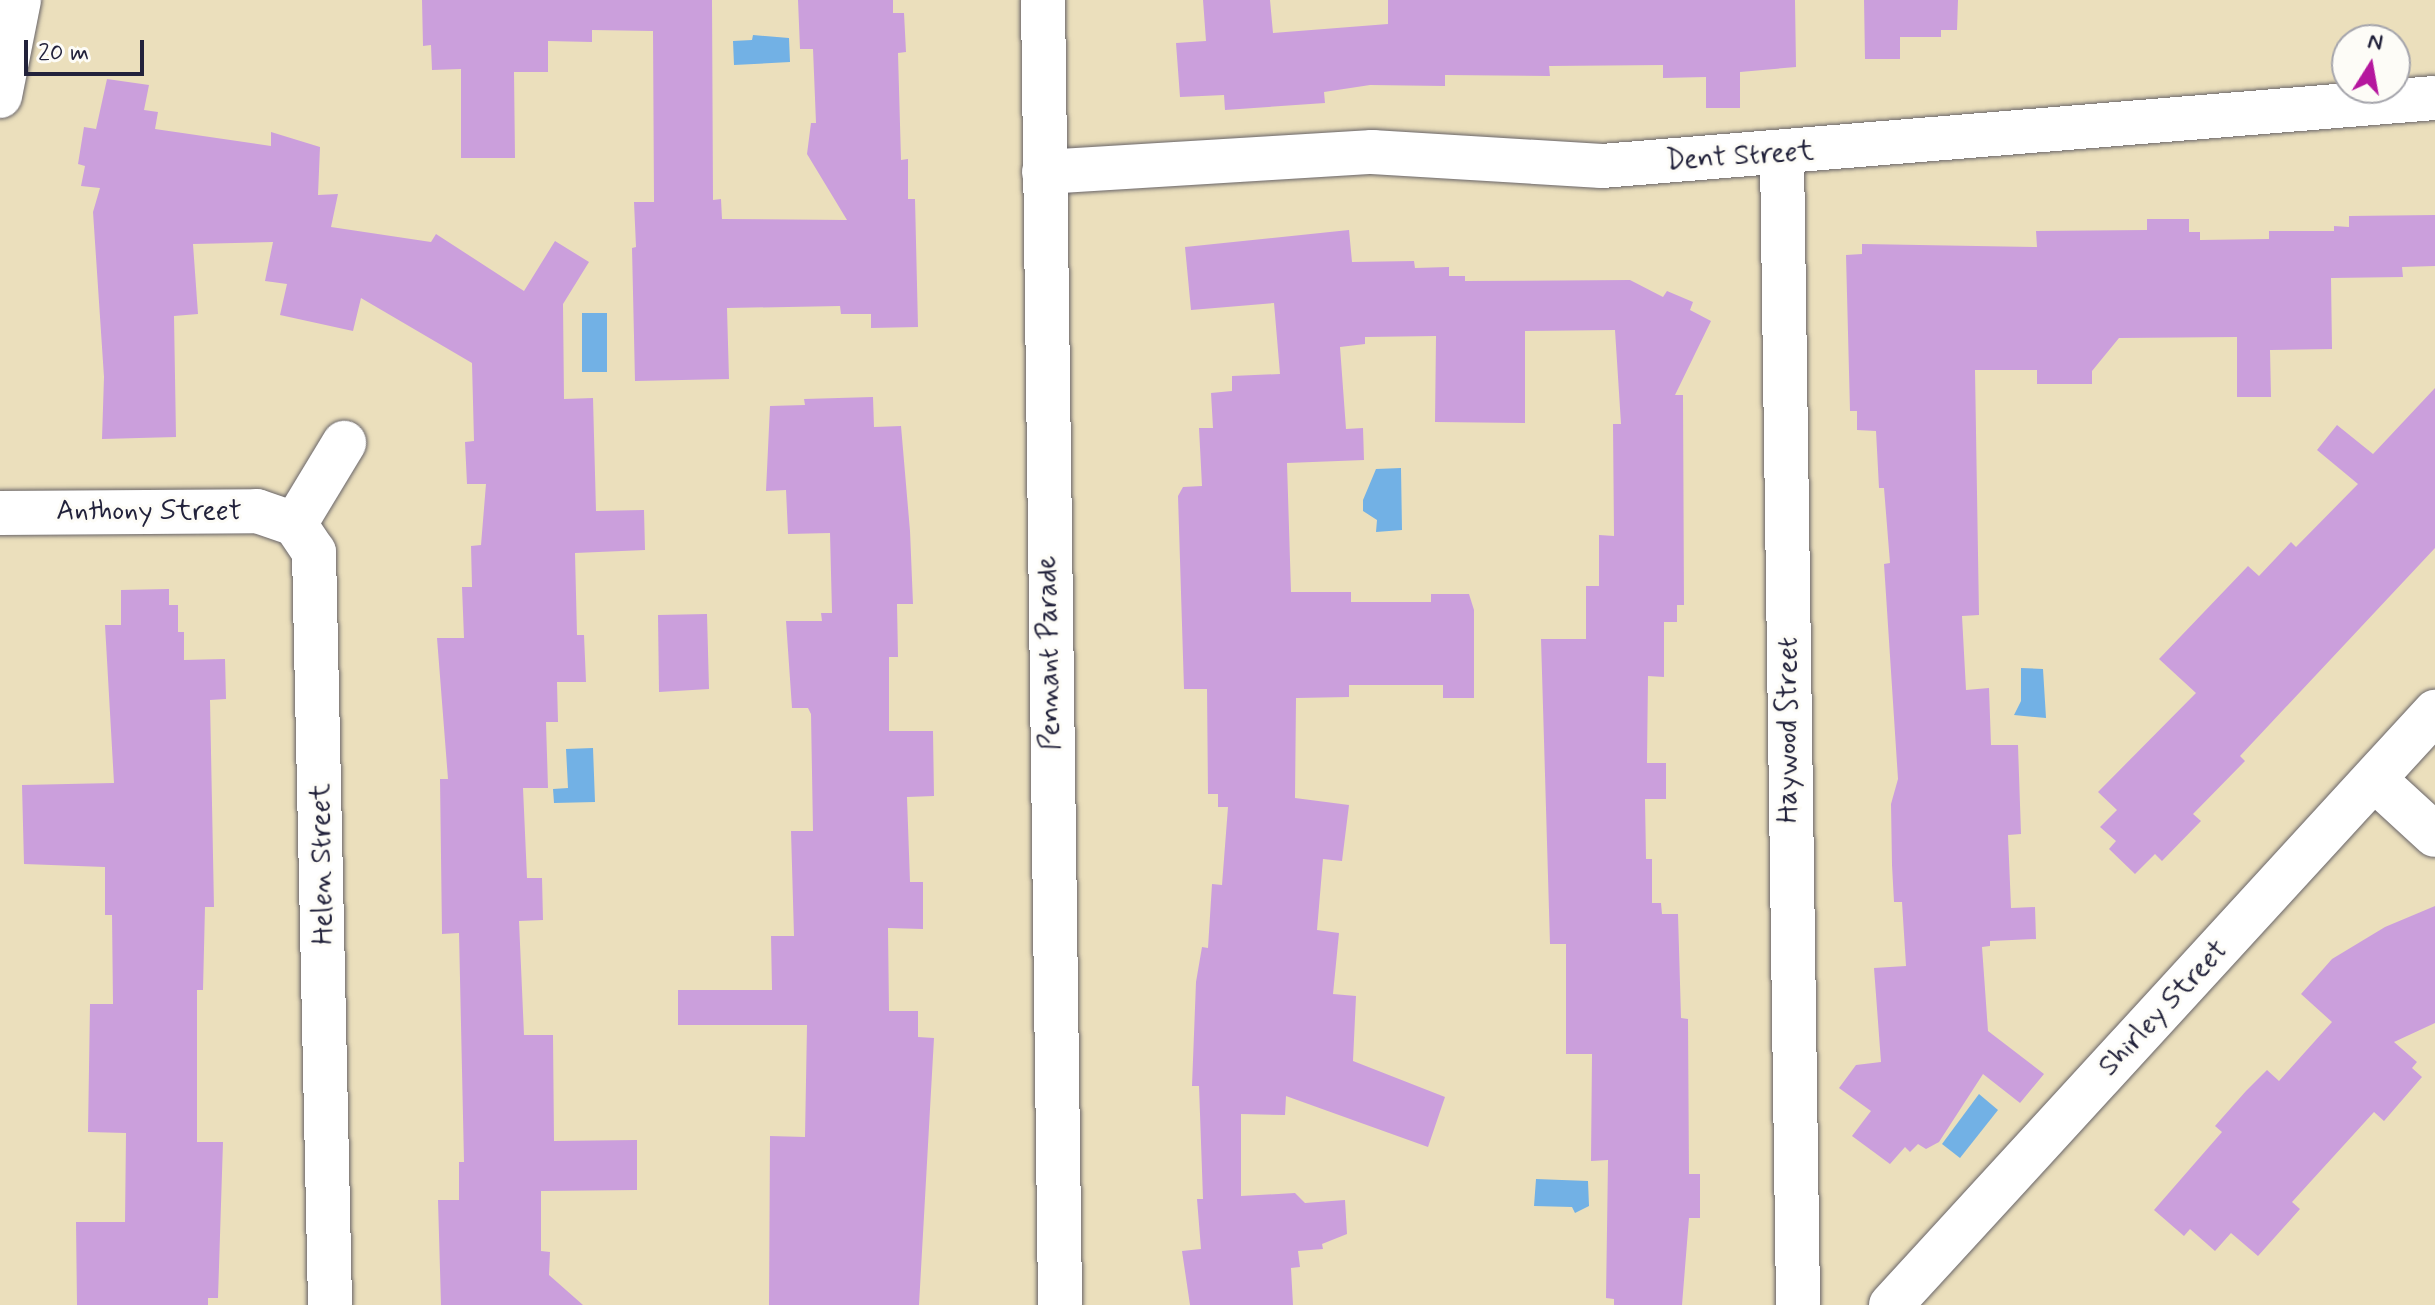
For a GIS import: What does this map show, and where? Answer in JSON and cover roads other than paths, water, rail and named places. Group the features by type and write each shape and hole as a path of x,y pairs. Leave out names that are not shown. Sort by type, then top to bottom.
{"street":[{"path":"0,96 19,0"},
{"name":"Pennant Parade","path":"1043,0 1060,1305"},
{"name":"Dent Street","path":"1044,172 1372,152 1602,166 1782,155 2435,98"},
{"name":"Haywood Street","path":"1782,155 1798,1305"},
{"path":"295,524 344,443"},
{"name":"Anthony Street","path":"0,513 257,511 295,524"},
{"name":"Helen Street","path":"295,524 314,552 318,583 330,1305"},
{"name":"Shirley Street","path":"1891,1305 2435,712"},
{"path":"2375,780 2435,835"}],"water":[{"path":"753,35 789,38 790,62 734,65 733,41 752,40"},
{"path":"582,313 607,313 607,372 582,372"},
{"path":"1401,468 1402,530 1376,532 1377,520 1363,511 1363,500 1376,469"},
{"path":"2021,668 2043,669 2046,718 2014,715 2021,701"},
{"path":"593,748 595,802 554,803 553,789 568,788 566,749"},
{"path":"1979,1094 1998,1110 1960,1158 1942,1144"},
{"path":"1536,1179 1588,1181 1589,1206 1575,1213 1572,1207 1534,1206"}]}
